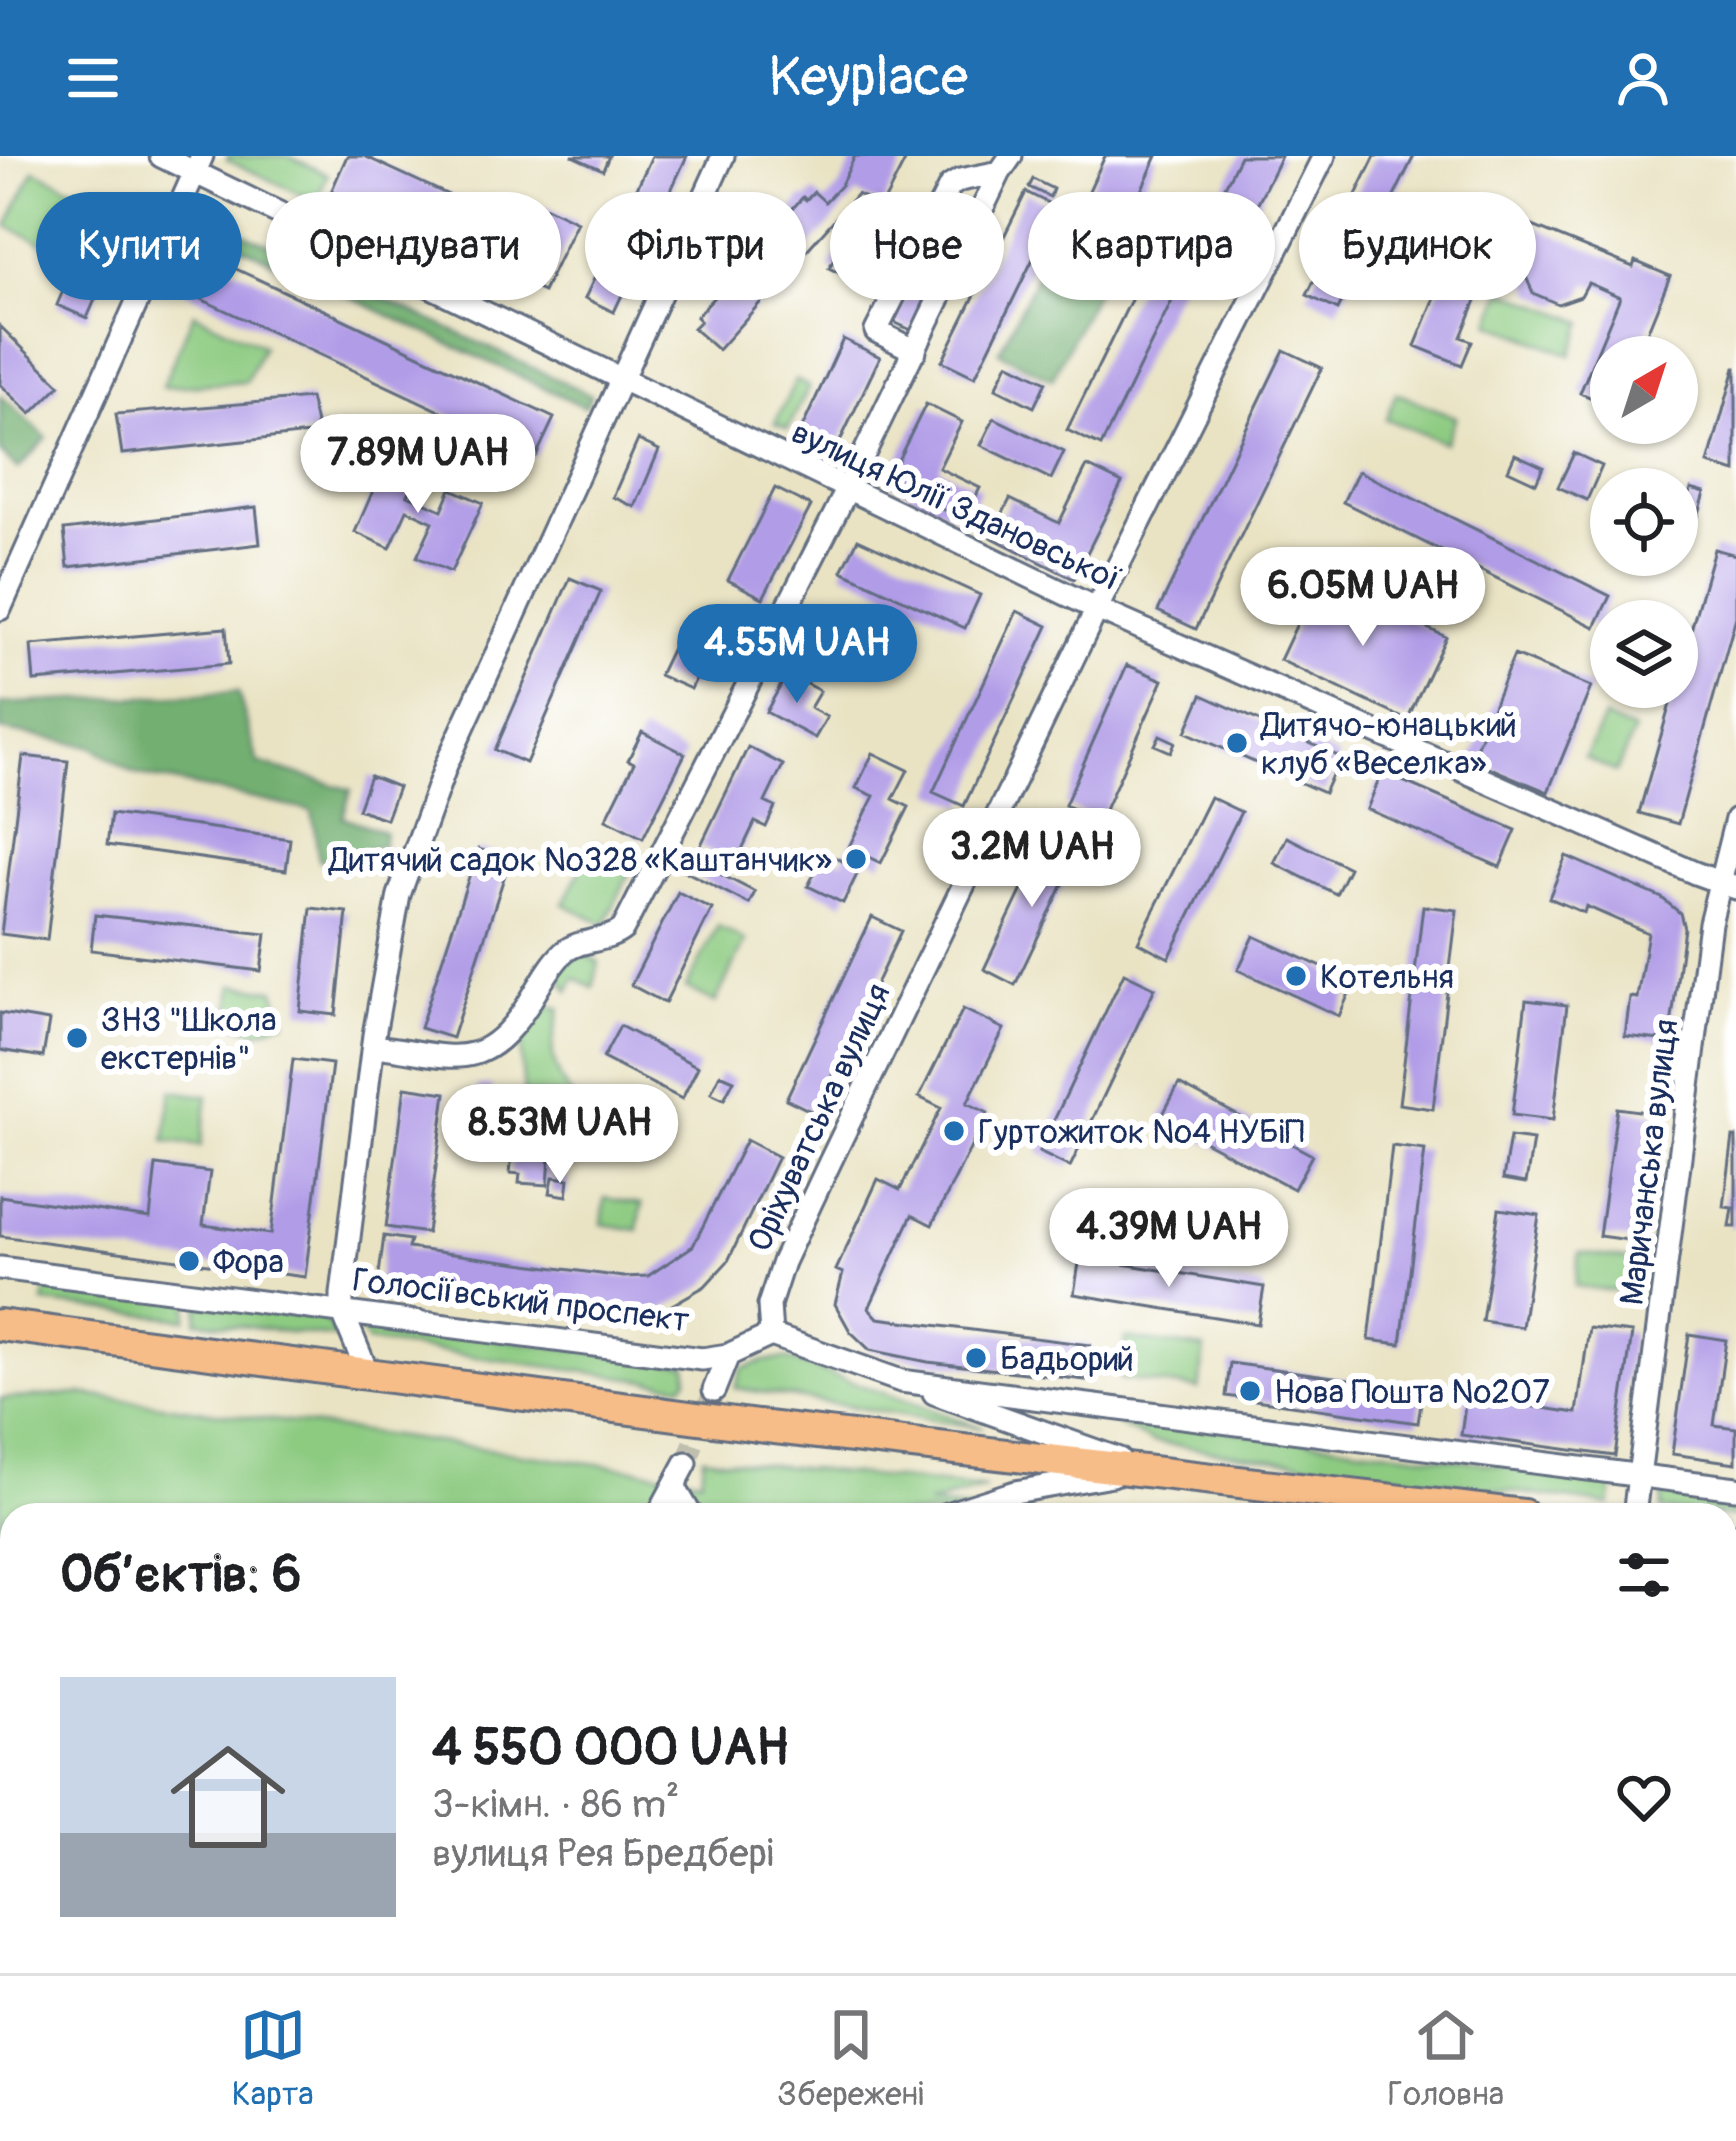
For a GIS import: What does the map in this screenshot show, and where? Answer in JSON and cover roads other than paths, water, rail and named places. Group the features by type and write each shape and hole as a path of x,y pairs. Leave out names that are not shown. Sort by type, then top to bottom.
{"highway":[{"path":"0,1325 758,1426 1425,1503"}],"street":[{"name":"вулиця Юлії Здановської","path":"161,156 199,164 847,490 1097,609 1727,885"},
{"path":"368,1374 342,1312 373,1046 400,895 446,765 723,156"},
{"name":"Оріхуватська вулиця","path":"771,1335 769,1305 783,1262 1097,609 1324,156"},
{"path":"0,609 199,164"},
{"path":"373,1046 464,1058 494,1048 566,951 623,929 847,490 1005,164"},
{"path":"915,351 876,332 950,186 1005,164"},
{"name":"Маричанська вулиця","path":"1635,1503 1736,819"},
{"name":"Голосіївський проспект","path":"0,1268 702,1359 728,1355 771,1335"},
{"path":"771,1335 1148,1469"},
{"path":"714,1390 728,1355"},
{"path":"901,1381 1736,1488"},
{"path":"666,1503 686,1463"},
{"path":"981,1503 1015,1492 1148,1469"},
{"path":"675,1489 684,1503"}],"tunnel":[{"path":"686,1463 714,1390"}],"place":[{"name":"Дитячо-юнацький клуб «Веселка»","path":"1237,743"},
{"name":"Дитячий садок №328 «Каштанчик»","path":"856,859"},
{"name":"Котельня","path":"1296,976"},
{"name":"ЗНЗ \"Школа екстернів\"","path":"77,1038"},
{"name":"Гуртожиток №4 НУБіП","path":"954,1131"},
{"name":"Фора","path":"189,1261"},
{"name":"Бадьорий","path":"976,1358"},
{"name":"Нова Пошта №207","path":"1250,1391"}]}
